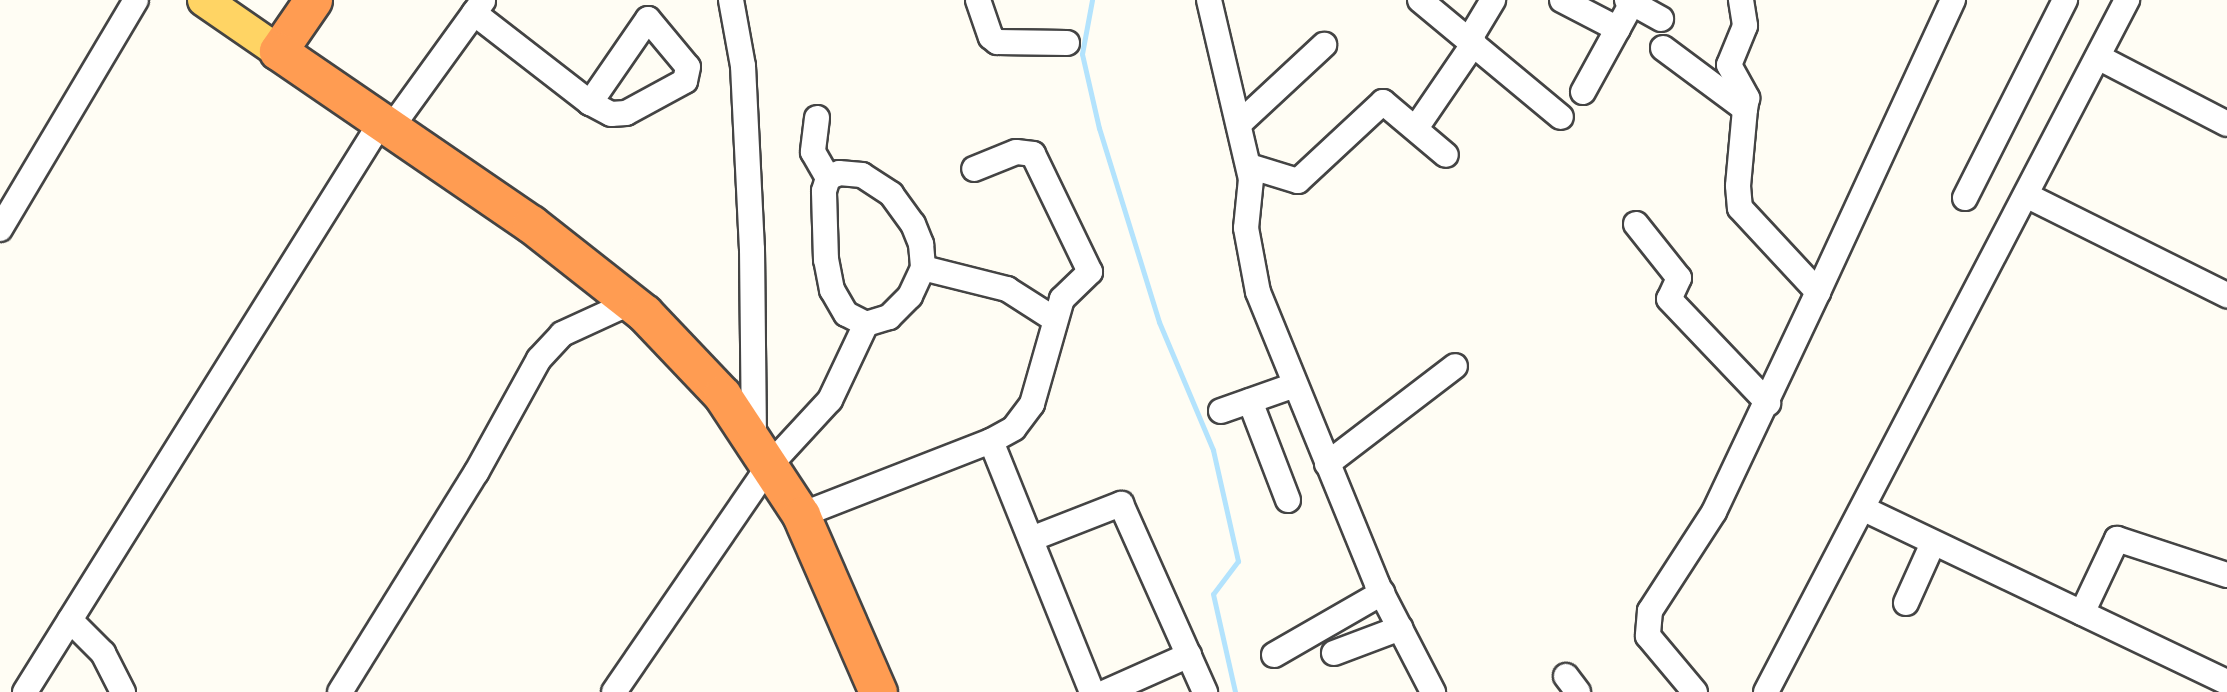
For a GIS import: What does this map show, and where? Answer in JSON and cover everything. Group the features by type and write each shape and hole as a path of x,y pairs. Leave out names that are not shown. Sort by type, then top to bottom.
{"highway":[{"path":"313,0 278,51 531,224 632,302 722,396 802,515 878,692"}],"main road":[{"path":"204,0 278,51"}],"street":[{"path":"0,229 136,0"},
{"path":"731,0 743,66 761,455"},
{"path":"978,0 997,43 1067,43"},
{"path":"1209,0 1249,166 1246,228 1258,292 1327,464 1382,593 1428,691"},
{"path":"1420,0 1561,117"},
{"path":"1416,128 1472,42 1493,0"},
{"path":"1562,0 1618,29"},
{"path":"1741,0 1745,26 1729,65 1747,98 1738,186 1740,208 1818,292"},
{"path":"1695,692 1648,636 1646,625 1650,611 1714,512 1768,403 1953,0"},
{"path":"1965,198 2065,0"},
{"path":"1766,692 1864,509 2127,0"},
{"path":"1583,92 1618,29 1630,1 1661,19"},
{"path":"25,692 386,125 479,6 590,103"},
{"path":"1240,123 1324,45"},
{"path":"1663,48 1745,109"},
{"path":"2098,57 2227,124"},
{"path":"1249,166 1298,181 1383,102 1446,155"},
{"path":"817,118 813,152 828,178 823,208 832,290 846,314 866,324"},
{"path":"802,515 991,441 1014,428 1032,404 1045,371 1054,319 1068,292 1090,272 1033,154 1017,152 974,169"},
{"path":"614,692 761,455 830,400 866,324 897,310 918,285 923,268 921,244 913,224 891,194 862,175 839,173 828,178"},
{"path":"2026,195 2227,295"},
{"path":"1636,223 1679,278 1669,299 1768,403"},
{"path":"923,268 1007,289 1054,319"},
{"path":"340,692 476,473 539,359 562,334 632,302"},
{"path":"1327,464 1455,366"},
{"path":"1221,411 1295,385"},
{"path":"1250,401 1288,500"},
{"path":"991,441 1092,692"},
{"path":"1031,539 1121,503 1205,692"},
{"path":"1864,509 2227,682"},
{"path":"2082,613 2117,539 2227,575"},
{"path":"1906,603 1934,543"},
{"path":"1274,655 1382,593"},
{"path":"70,620 103,653 122,692"},
{"path":"1334,653 1400,628"},
{"path":"1106,692 1189,655"}],"waterway":[{"path":"1092,0 1082,54 1099,128 1159,322 1213,450 1238,561 1213,594 1235,692"}]}
